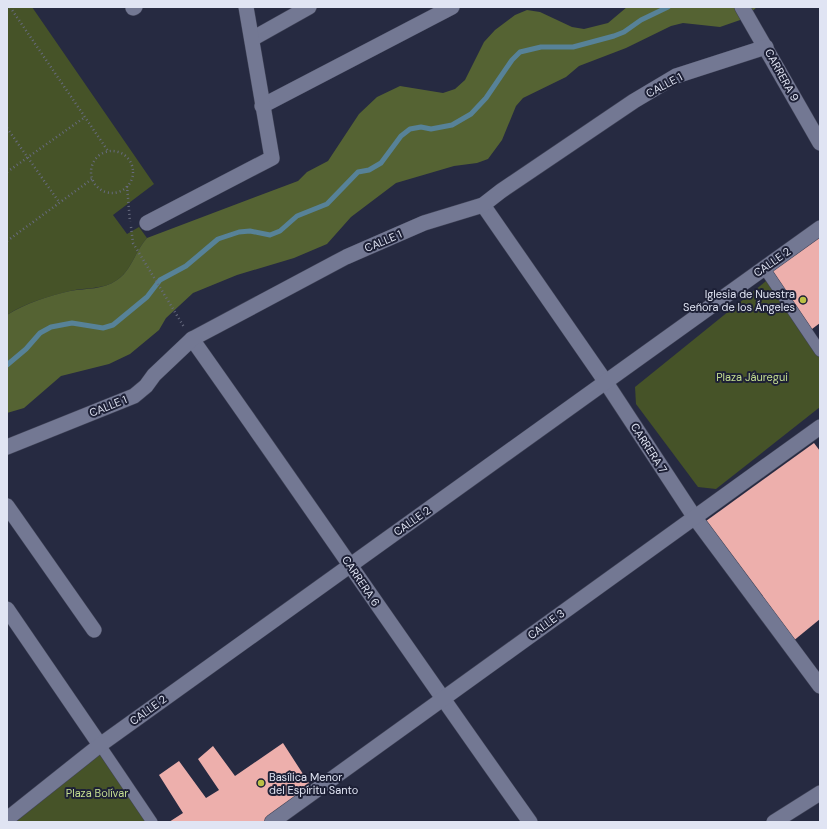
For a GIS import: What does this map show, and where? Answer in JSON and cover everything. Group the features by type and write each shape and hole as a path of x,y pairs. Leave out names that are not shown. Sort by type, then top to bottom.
{"street":[{"path":"147,222 272,158 246,7"},
{"path":"252,39 309,7"},
{"name":"CARRERA 9","path":"742,7 755,27 820,143"},
{"path":"262,106 449,8"},
{"name":"CALLE 1","path":"7,447 134,396 146,386 189,334 346,256 424,223 483,205 501,190 634,101 676,76 766,47"},
{"name":"CARRERA 7","path":"483,205 605,381 695,518 820,686"},
{"name":"CALLE 2","path":"7,819 100,745 820,228"},
{"path":"764,268 820,351"},
{"name":"CARRERA 6","path":"189,334 442,699 530,822"},
{"name":"CALLE 3","path":"272,822 820,427"},
{"path":"7,506 94,630"},
{"path":"7,609 152,822"},
{"path":"774,822 820,792"}],"path":[{"path":"10,7 108,151"},
{"path":"7,172 85,117"},
{"path":"7,128 59,202"},
{"path":"127,186 118,191 108,192 98,187 92,179 91,170 99,155 108,151 121,153 130,162 132,176 127,186 133,243 189,334"},
{"path":"7,241 92,179"}],"green space":[{"path":"7,7 32,7 154,184 113,215 127,234 139,227 147,238 122,276 106,285 70,291 37,300 7,315"},
{"path":"627,7 757,7 743,19 720,27 683,23 671,26 626,48 579,66 566,77 523,98 516,106 502,140 488,159 477,163 454,166 396,183 351,217 327,244 294,258 237,275 193,293 166,318 159,330 130,354 109,364 61,376 24,408 7,413 7,315 29,303 45,298 70,291 106,286 122,276 147,238 298,181 307,172 328,161 359,114 377,97 400,86 443,93 455,89 465,80 484,42 495,30 515,15 527,10 540,12 572,27 584,29 608,23"},
{"name":"Plaza Jáuregui","path":"771,277 820,351 820,407 716,489 698,487 636,404 635,387"},
{"name":"Plaza Bolívar","path":"104,751 152,822 11,822"}],"building":[{"name":"Iglesia de Nuestra Señora de los Ángeles","path":"820,228 820,323 808,332 764,268"},
{"path":"814,443 820,451 820,619 792,642 706,521"},
{"name":"Basílica Menor del Espíritu Santo","path":"283,743 314,791 272,822 169,822 183,813 159,775 179,761 206,798 219,790 198,759 213,746 235,776"}],"waterway":[{"path":"7,365 26,349 40,333 51,327 72,323 103,328 113,325 147,297 160,280 186,266 218,239 239,232 250,231 270,235 280,231 297,216 327,204 358,172 369,170 381,163 401,136 410,129 421,127 431,129 452,125 471,114 486,98 512,60 520,52 541,47 573,47 614,36 624,32 641,20 668,7"}],"place":[{"name":"Iglesia de Nuestra Señora de los Ángeles","path":"803,300"},
{"name":"Basílica Menor del Espíritu Santo","path":"261,783"}]}
